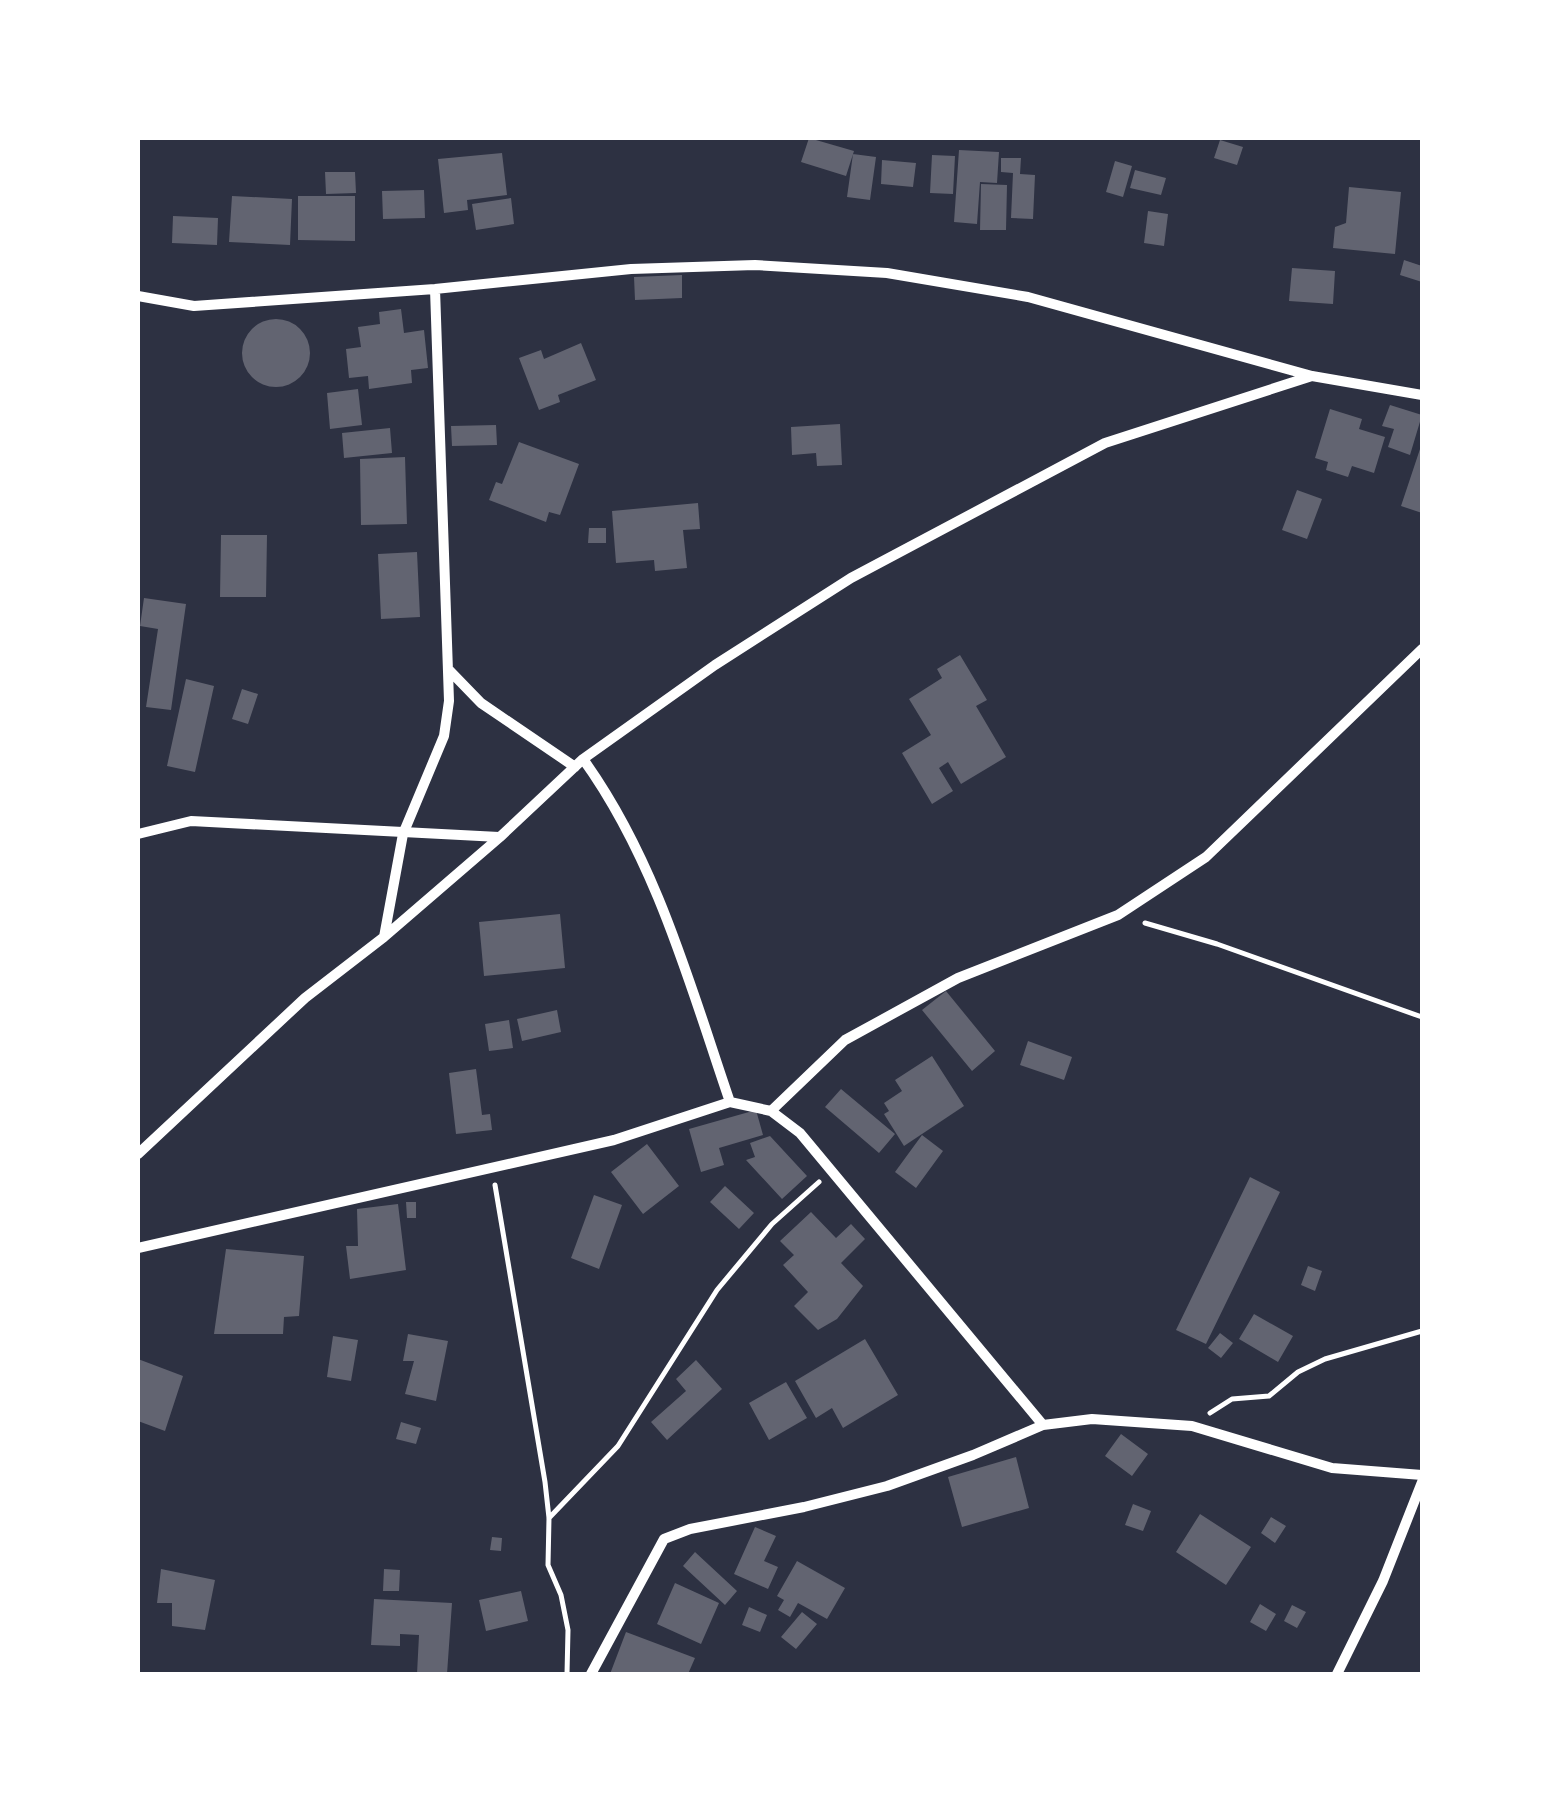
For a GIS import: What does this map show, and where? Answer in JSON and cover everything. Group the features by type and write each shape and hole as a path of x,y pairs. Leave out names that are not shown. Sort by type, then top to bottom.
{"street":[{"path":"138,296 194,306 436,290 632,269 755,265 888,273 1028,297 1312,376 1422,395"},
{"path":"384,937 403,834 444,736 449,701 436,290"},
{"path":"138,1154 305,998 384,937 579,763 714,665 852,578 1106,443 1312,376"},
{"path":"772,1110 845,1040 958,978 1118,916 1206,857 1422,650"},
{"path":"448,670 481,703 579,763 630,834 676,944 730,1102"},
{"path":"138,834 192,821 500,837"},
{"path":"138,1248 614,1140 730,1102 772,1110 800,1132 1043,1425"},
{"path":"590,1674 664,1539 690,1529 887,1486 1043,1425 1092,1420 1192,1426 1332,1468 1422,1478 1382,1581 1336,1674"}],"path":[{"path":"1118,916 1217,944 1422,1016"},
{"path":"493,1167 550,1518 548,1565 561,1595 568,1630 567,1674"},
{"path":"550,1518 618,1446 716,1290 772,1224 832,1170"},
{"path":"1192,1426 1232,1399 1269,1396 1298,1372 1326,1359 1422,1331"}],"building":[{"path":"809,138 854,151 846,176 801,162"},
{"path":"1220,140 1243,147 1237,165 1214,158"},
{"path":"959,150 999,152 997,183 980,182 977,224 954,222"},
{"path":"502,153 507,195 467,200 468,210 444,213 438,159"},
{"path":"853,154 876,157 870,200 847,197"},
{"path":"932,155 955,156 953,194 930,193"},
{"path":"1001,158 1021,158 1020,174 1035,175 1033,219 1011,218 1013,173 1001,172"},
{"path":"882,160 916,163 913,187 881,184"},
{"path":"1115,161 1132,166 1123,197 1106,192"},
{"path":"1135,170 1166,178 1161,195 1130,188"},
{"path":"325,172 355,172 356,193 326,194"},
{"path":"981,184 1007,185 1006,230 980,230"},
{"path":"1349,187 1401,192 1395,254 1333,248 1335,227 1346,223"},
{"path":"424,190 425,218 383,219 382,191"},
{"path":"232,196 292,199 290,245 229,242"},
{"path":"298,196 355,196 355,241 298,240"},
{"path":"511,198 514,224 476,230 472,204"},
{"path":"1148,211 1168,214 1164,246 1144,243"},
{"path":"173,216 218,218 217,245 172,243"},
{"path":"1404,260 1422,266 1422,282 1400,275"},
{"path":"1292,268 1335,271 1333,304 1289,301"},
{"path":"682,275 682,298 635,300 634,277"},
{"path":"401,309 404,333 424,330 428,368 411,370 412,383 369,389 368,376 349,378 346,349 361,347 358,327 380,324 379,312"},
{"path":"276,319 300,329 310,353 300,377 276,387 252,377 242,353 252,329"},
{"path":"581,343 596,380 558,395 560,402 539,410 519,358 541,350 544,359"},
{"path":"358,389 362,425 330,429 327,393"},
{"path":"1390,405 1422,415 1410,455 1388,447 1394,429 1382,426"},
{"path":"1330,409 1362,419 1359,429 1385,437 1374,473 1352,466 1348,477 1326,470 1328,462 1315,458"},
{"path":"840,424 842,465 817,466 816,453 792,455 791,427"},
{"path":"496,425 497,445 452,446 451,426"},
{"path":"390,428 392,453 344,458 342,433"},
{"path":"519,442 579,464 560,515 549,512 546,522 489,500 496,482 502,484"},
{"path":"1422,443 1422,513 1401,506"},
{"path":"405,457 407,524 361,525 360,459"},
{"path":"1297,490 1322,499 1307,539 1282,530"},
{"path":"698,503 700,529 683,530 687,568 655,571 654,560 616,563 612,511"},
{"path":"589,528 606,528 606,543 588,543"},
{"path":"221,535 267,535 266,597 220,597"},
{"path":"417,552 420,617 381,619 378,554"},
{"path":"144,598 186,604 171,710 146,707 158,629 140,626"},
{"path":"960,655 987,700 976,706 1006,757 961,784 948,762 939,768 953,791 932,804 902,753 931,735 909,699 942,678 937,669"},
{"path":"186,679 214,686 195,772 167,766"},
{"path":"242,689 258,694 248,724 232,719"},
{"path":"560,914 565,968 484,976 479,922"},
{"path":"946,991 995,1051 972,1071 922,1010"},
{"path":"557,1010 561,1032 522,1041 517,1019"},
{"path":"509,1020 513,1048 489,1051 485,1024"},
{"path":"1028,1041 1072,1057 1064,1080 1020,1065"},
{"path":"932,1056 964,1106 904,1146 884,1114 889,1111 884,1103 902,1091 895,1080"},
{"path":"476,1069 482,1115 490,1114 492,1130 456,1134 449,1073"},
{"path":"841,1089 895,1134 879,1153 825,1107"},
{"path":"756,1110 763,1135 719,1148 724,1165 701,1172 689,1129"},
{"path":"922,1135 943,1151 916,1188 895,1172"},
{"path":"770,1136 807,1176 782,1199 746,1160 755,1157 750,1143"},
{"path":"647,1144 679,1186 643,1214 611,1172"},
{"path":"1250,1177 1280,1192 1206,1344 1176,1330"},
{"path":"725,1186 754,1213 739,1229 710,1202"},
{"path":"594,1195 622,1205 599,1269 571,1258"},
{"path":"406,1202 416,1202 416,1218 407,1218"},
{"path":"398,1204 406,1270 350,1279 346,1246 358,1246 357,1209"},
{"path":"811,1212 836,1238 851,1224 865,1239 841,1263 863,1286 837,1319 818,1330 794,1306 808,1292 783,1265 794,1255 780,1241"},
{"path":"226,1249 304,1256 299,1316 284,1317 283,1334 214,1334"},
{"path":"1308,1266 1322,1271 1315,1291 1301,1285"},
{"path":"1254,1314 1293,1336 1278,1362 1239,1339"},
{"path":"1220,1333 1233,1343 1221,1358 1208,1348"},
{"path":"408,1334 448,1341 436,1401 405,1394 414,1361 403,1361"},
{"path":"333,1336 358,1340 351,1381 327,1377"},
{"path":"865,1339 898,1395 843,1428 832,1408 816,1418 795,1381"},
{"path":"138,1359 183,1376 165,1431 138,1421"},
{"path":"696,1360 722,1389 667,1440 651,1422 686,1391 676,1379"},
{"path":"786,1382 807,1418 769,1440 749,1403"},
{"path":"401,1422 421,1428 416,1444 396,1439"},
{"path":"1121,1434 1148,1454 1132,1476 1105,1456"},
{"path":"1016,1457 1029,1508 962,1527 948,1477"},
{"path":"1133,1504 1151,1511 1143,1531 1125,1525"},
{"path":"1200,1514 1251,1547 1226,1585 1176,1552"},
{"path":"1271,1517 1286,1526 1275,1543 1261,1533"},
{"path":"755,1527 776,1536 764,1561 778,1567 768,1589 734,1574"},
{"path":"492,1537 502,1538 501,1551 490,1550"},
{"path":"695,1552 737,1591 725,1605 683,1566"},
{"path":"797,1561 845,1588 827,1619 798,1603 790,1617 778,1610 784,1600 777,1596"},
{"path":"161,1569 215,1580 205,1630 172,1626 172,1603 157,1603"},
{"path":"384,1569 400,1570 399,1591 383,1591"},
{"path":"675,1583 719,1603 701,1644 657,1624"},
{"path":"521,1591 528,1621 486,1631 479,1600"},
{"path":"374,1599 452,1603 447,1674 417,1674 419,1635 400,1634 400,1646 371,1645"},
{"path":"1260,1604 1276,1614 1266,1631 1250,1622"},
{"path":"1292,1605 1306,1612 1297,1628 1284,1621"},
{"path":"749,1607 767,1615 760,1632 742,1625"},
{"path":"802,1612 817,1624 796,1649 781,1637"},
{"path":"626,1632 695,1658 688,1674 610,1674"}]}
